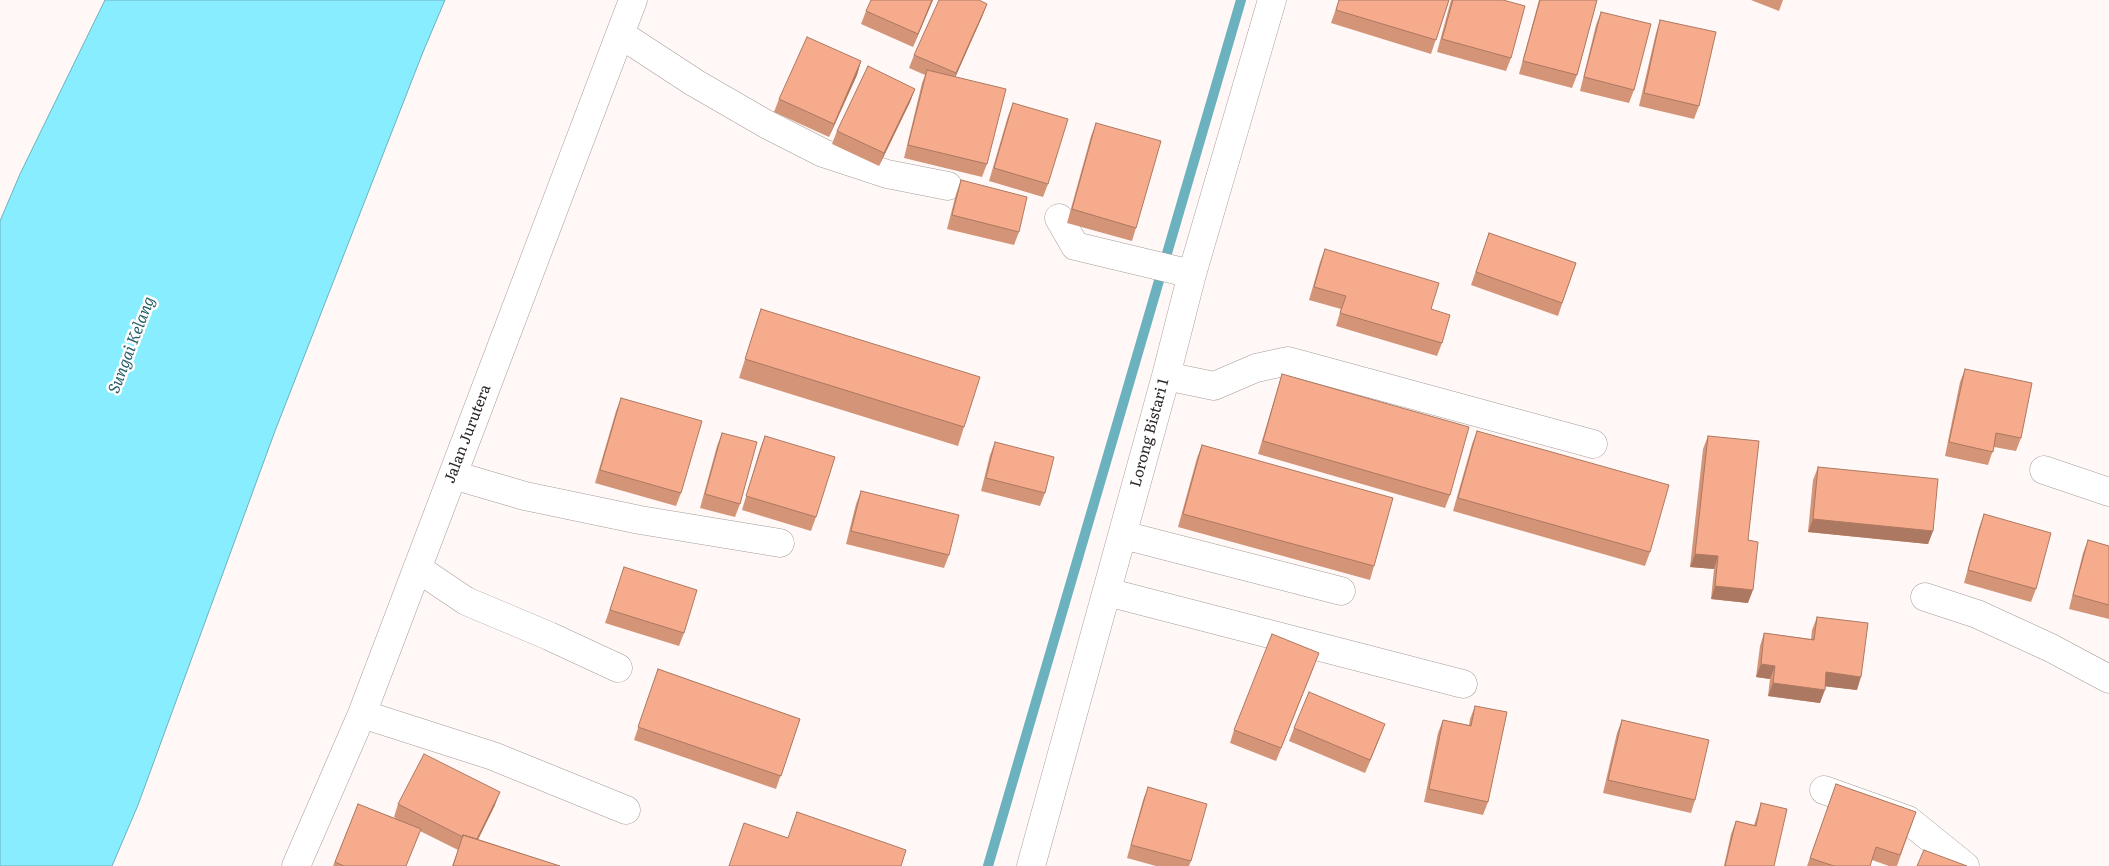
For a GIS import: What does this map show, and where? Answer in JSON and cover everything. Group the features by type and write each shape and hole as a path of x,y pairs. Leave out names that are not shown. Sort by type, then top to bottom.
{"street":[{"name":"Jalan Jurutera","path":"298,865 362,714 633,0"},
{"name":"Lorong Bistari 1","path":"1031,866 1166,376 1183,273 1272,0"},
{"path":"620,34 703,88 766,124 823,153 887,174 948,186"},
{"path":"1059,218 1075,246 1183,273"},
{"path":"1166,376 1214,386 1256,368 1288,361 1593,444"},
{"path":"2044,470 2109,492"},
{"path":"453,475 525,496 640,520 780,543"},
{"path":"1123,535 1341,591"},
{"path":"417,568 466,601 618,668"},
{"path":"1107,592 1463,684"},
{"path":"1925,596 1977,614 2051,648 2109,679"},
{"path":"362,714 493,756 626,810"},
{"path":"1824,790 1908,820 1965,866"}],"water":[{"name":"Sungai Kelang","path":"105,0 445,0 275,431 138,805 112,866 0,866 0,221 20,174"}],"building":[{"path":"871,0 932,0 918,34 866,11"},
{"path":"939,0 979,0 987,4 956,73 914,55"},
{"path":"1339,0 1449,0 1436,40 1336,10"},
{"path":"1453,0 1503,0 1525,6 1511,58 1442,39"},
{"path":"1540,0 1597,0 1577,75 1523,61"},
{"path":"1601,12 1651,24 1634,90 1584,77"},
{"path":"1660,20 1716,32 1699,106 1644,93"},
{"path":"807,37 861,61 834,124 779,99"},
{"path":"868,66 915,89 884,153 837,131"},
{"path":"927,70 1006,89 987,164 908,145"},
{"path":"1013,103 1068,119 1048,184 994,168"},
{"path":"1096,123 1161,141 1136,228 1072,209"},
{"path":"961,180 1027,197 1019,232 952,215"},
{"path":"1489,233 1576,263 1562,303 1476,272"},
{"path":"1325,249 1439,283 1431,309 1450,315 1442,343 1340,313 1346,296 1314,287"},
{"path":"761,309 980,377 964,427 745,359"},
{"path":"1965,369 2032,383 2021,438 1996,433 1993,452 1949,442"},
{"path":"1282,374 1469,427 1450,495 1263,441"},
{"path":"621,398 702,421 681,493 600,470"},
{"path":"1477,431 1669,485 1650,552 1458,498"},
{"path":"722,433 757,442 740,504 705,494"},
{"path":"765,436 835,457 816,517 746,496"},
{"path":"1708,436 1759,441 1748,540 1758,542 1753,590 1715,586 1718,556 1695,554"},
{"path":"995,442 1054,457 1045,493 986,478"},
{"path":"1202,445 1393,498 1374,566 1183,514"},
{"path":"1818,467 1938,479 1933,531 1813,519"},
{"path":"861,491 959,515 949,555 851,531"},
{"path":"1984,514 2051,533 2036,589 1968,570"},
{"path":"2088,540 2109,546 2109,605 2073,595"},
{"path":"624,567 697,590 684,633 610,610"},
{"path":"1817,617 1868,623 1861,677 1826,672 1825,690 1773,683 1775,666 1761,664 1764,633 1814,640"},
{"path":"1272,634 1319,653 1281,748 1234,730"},
{"path":"658,669 800,719 781,776 638,727"},
{"path":"1309,692 1385,724 1370,760 1294,728"},
{"path":"1475,706 1507,712 1488,802 1429,789 1443,720 1471,726"},
{"path":"1622,720 1709,740 1695,800 1608,780"},
{"path":"424,754 500,792 477,839 463,835 463,837 398,804"},
{"path":"1836,784 1916,812 1900,855 1876,847 1870,866 1834,866 1810,858"},
{"path":"1148,787 1207,804 1191,861 1131,845"},
{"path":"1761,803 1787,809 1774,866 1725,866 1736,821 1756,826"},
{"path":"358,804 421,829 406,866 344,866 335,862"},
{"path":"797,812 906,850 901,866 729,866 744,823 788,838"},
{"path":"463,835 560,866 453,866"},
{"path":"1924,850 1967,866 1917,866"}],"waterway":[{"path":"988,866 1241,0"}]}
